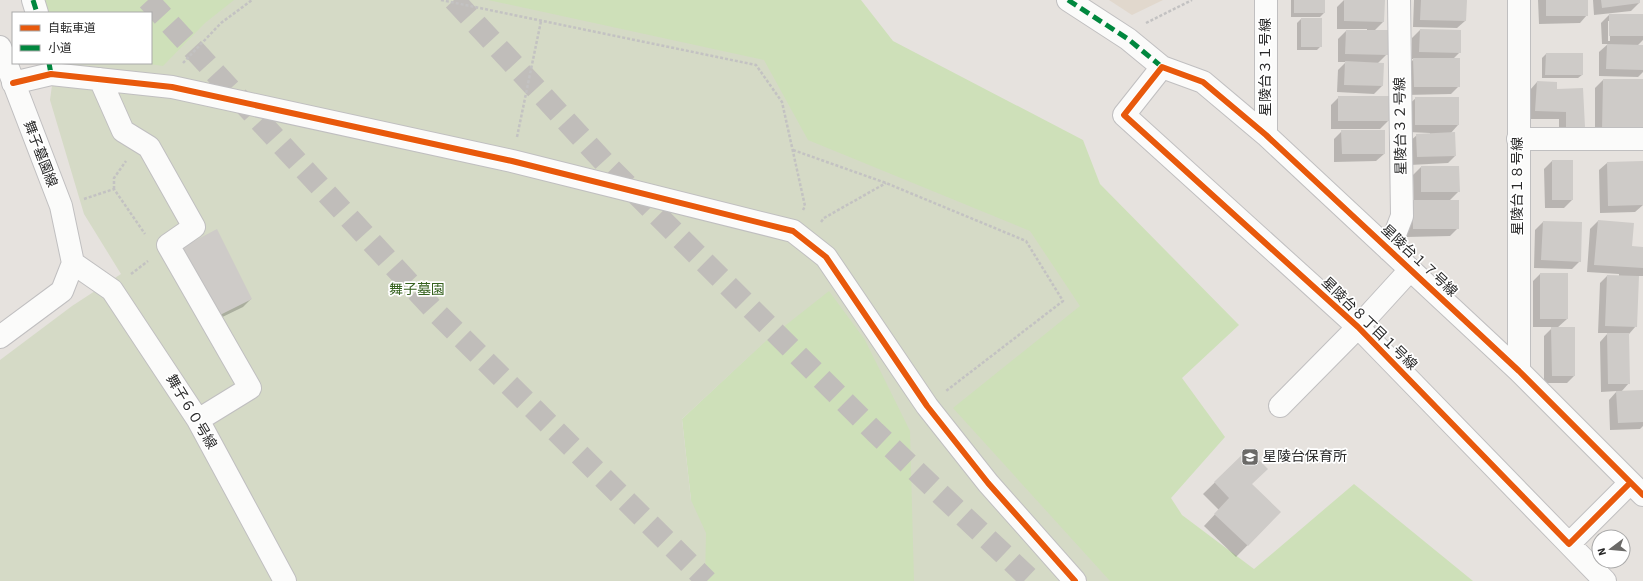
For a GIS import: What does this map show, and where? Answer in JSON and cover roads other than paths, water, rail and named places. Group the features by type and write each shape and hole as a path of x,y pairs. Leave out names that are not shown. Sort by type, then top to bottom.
{"street":[{"path":"34,0 37,12"},
{"name":"星陵台１７号線","path":"1068,0 1128,39 1162,67 1203,82 1266,135 1519,372 1636,489"},
{"name":"星陵台３１号線","path":"1266,0 1266,135"},
{"name":"星陵台３２号線","path":"1389,250 1402,216 1399,0"},
{"name":"星陵台１８号線","path":"1519,0 1519,372"},
{"name":"舞子墓園線","path":"0,47 60,206 73,263"},
{"name":"星陵台８丁目１号線","path":"1162,67 1124,115 1358,327 1605,581"},
{"path":"13,83 50,68 100,80 172,87 512,161 799,236 826,257 927,406 988,483 1075,581"},
{"path":"100,80 123,131 149,147 194,227 163,249 250,388 198,420"},
{"path":"1518,139 1643,139"},
{"path":"0,337 62,291 73,263"},
{"name":"舞子６０号線","path":"73,263 112,290 198,420 285,581"},
{"path":"1280,406 1358,327 1410,270"},
{"path":"1569,544 1636,489"}],"tunnel":[{"path":"148,0 436,312 707,581"},
{"path":"454,0 606,164 875,432 1032,581"}],"place":[{"name":"星陵台保育所","path":"1250,457"}],"park label":[{"name":"舞子墓園","path":"417,290"}]}
